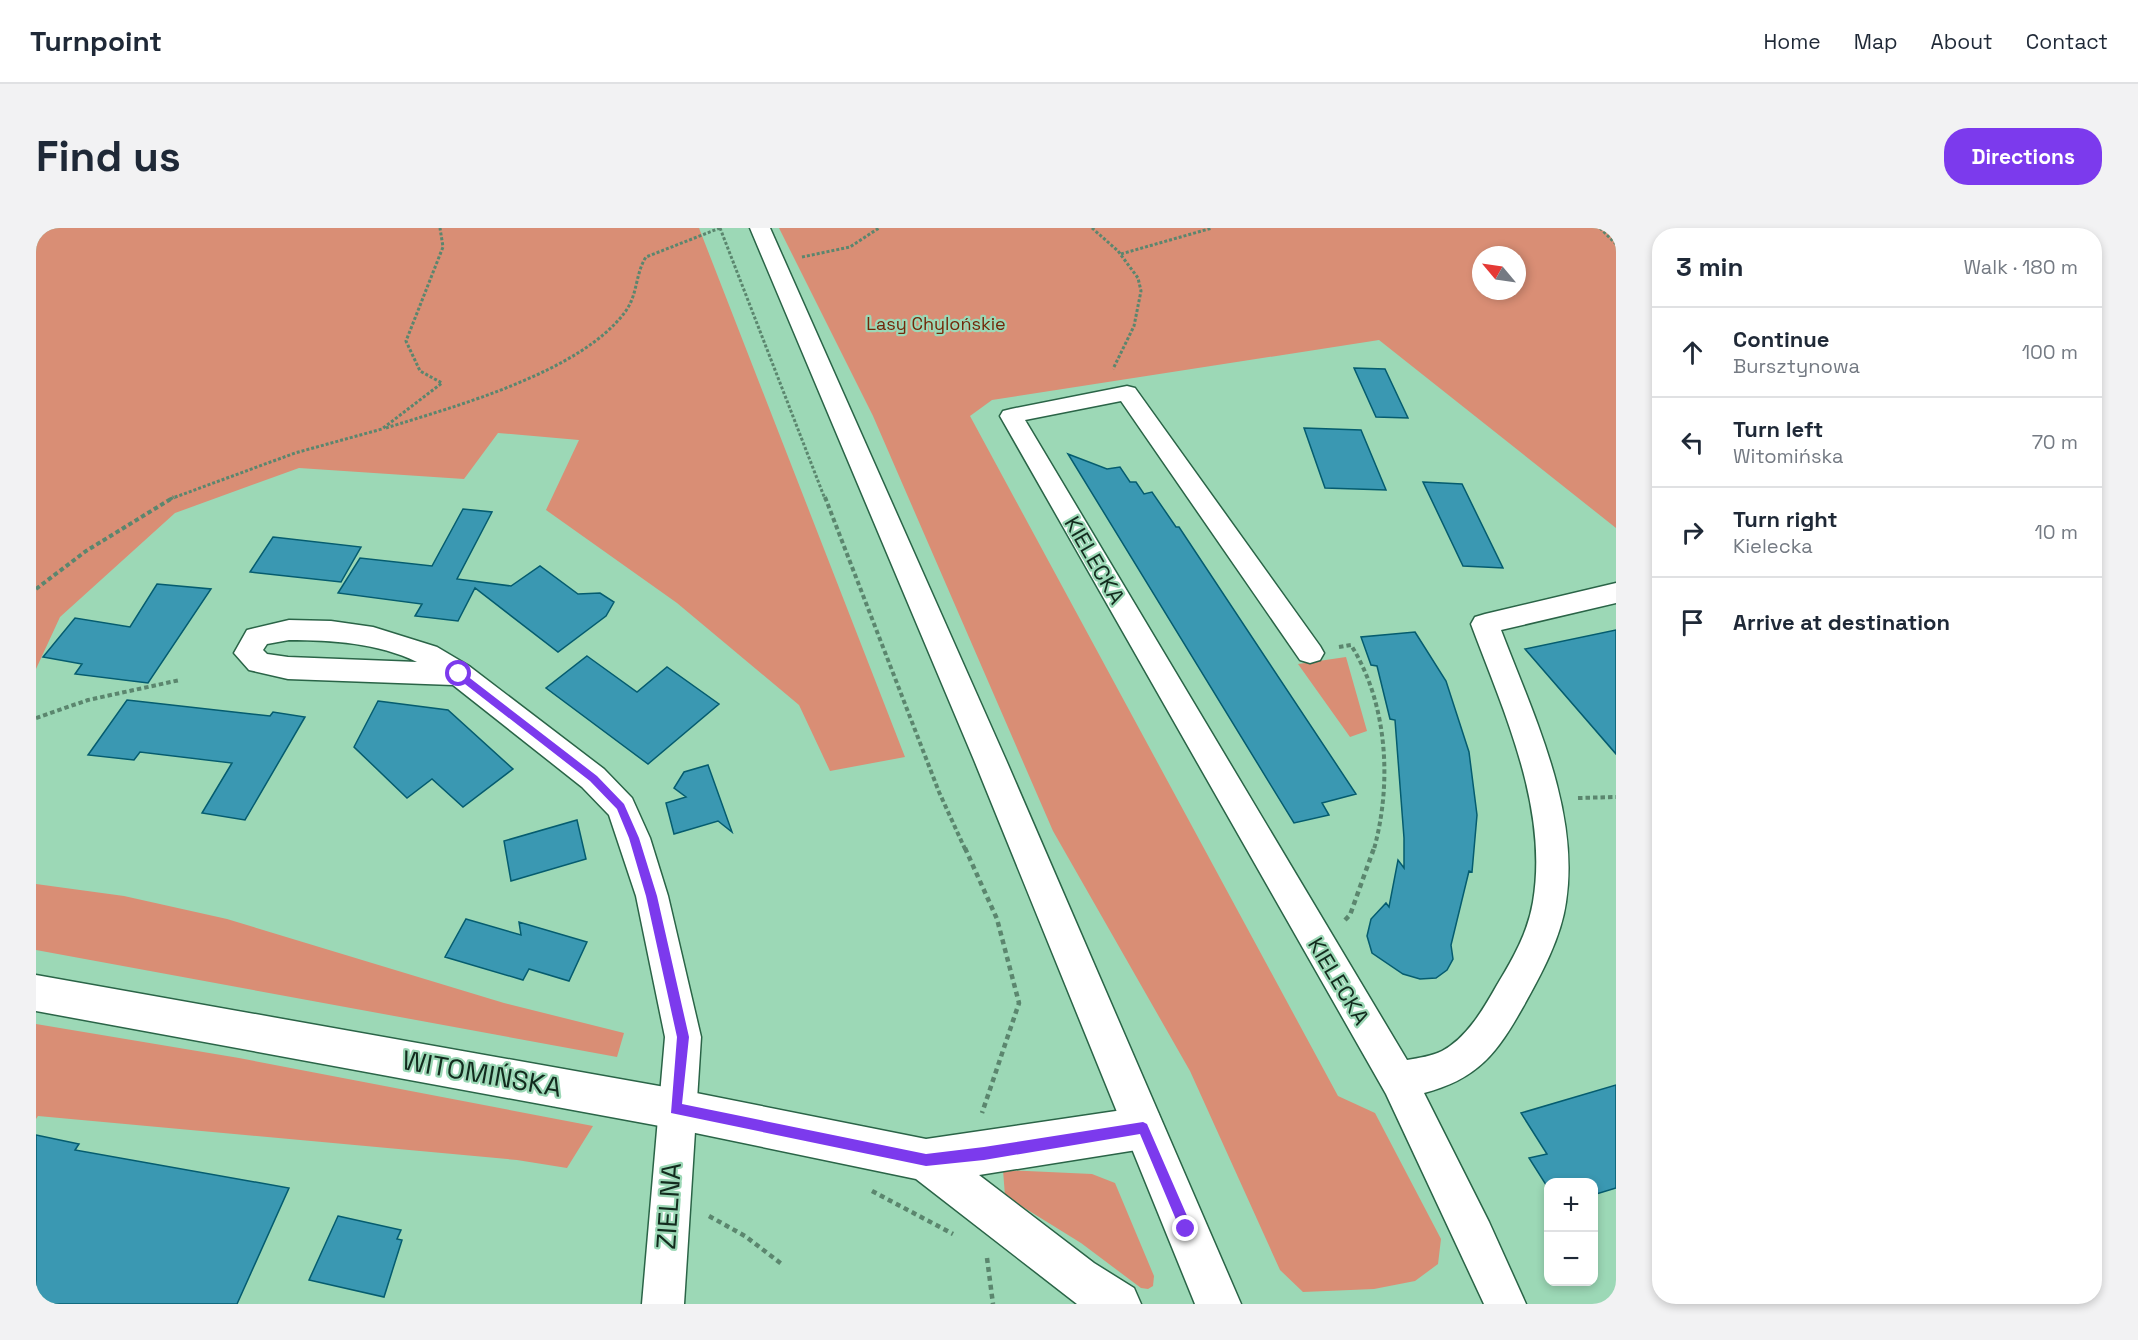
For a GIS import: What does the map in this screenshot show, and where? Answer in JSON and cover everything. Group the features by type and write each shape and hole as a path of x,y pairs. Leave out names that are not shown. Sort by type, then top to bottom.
{"main road":[{"path":"760,228 990,760 1218,1304"},
{"name":"WITOMIŃSKA","path":"36,993 676,1109 926,1160 984,1154 1143,1128"},
{"name":"WITOMIŃSKA","path":"926,1160 1078,1279 1118,1304"}],"street":[{"path":"1111,396 1127,393 1310,653"},
{"name":"KIELECKA","path":"1111,396 1011,416 1398,1081 1505,1304"},
{"path":"1398,1081 1451,1066 1470,1051 1501,1011 1522,974 1539,936 1550,903 1554,871 1548,823 1534,768 1485,624 1616,592"},
{"name":"ZIELNA","path":"459,674 288,668 259,663 248,653 257,637 291,628 354,636 406,646 436,659 459,674 593,778 621,807 634,838 652,896 683,1037 663,1304"}],"path":[{"path":"382,429 442,383 420,371 406,340 443,247 440,228"},
{"path":"36,589 86,551 164,501 295,453 477,400 595,342 622,317 637,289 638,267 646,257 720,228 939,792 997,919 1019,1003 980,1119"},
{"path":"775,263 850,246 879,228"},
{"path":"1092,228 1121,254 1139,281 1140,309 1127,346 1104,383 1111,396"},
{"path":"1101,234 1102,228"},
{"path":"1121,254 1212,228"},
{"path":"1600,228 1616,244"},
{"path":"1310,653 1351,645 1360,658 1377,715 1387,761 1384,808 1373,860 1350,915 1318,945"},
{"path":"36,718 88,700 180,680"},
{"path":"1573,798 1616,797"},
{"path":"702,1213 717,1219 783,1265"},
{"path":"987,1257 993,1304"}],"green space":[{"path":"36,228 699,228 905,757 830,771 799,705 677,603 546,510 579,440 498,433 464,479 299,468 175,513 60,617 36,669"},
{"name":"Lasy Chylońskie","path":"779,228 1616,228 1616,528 1379,340 992,400 970,416 1338,1096 1375,1113 1441,1239 1438,1264 1415,1281 1374,1289 1303,1292 1280,1270 1190,1071 1053,831 873,416"},
{"path":"1346,657 1367,731 1350,737 1298,664"},
{"path":"36,884 124,896 227,919 504,1003 624,1033 617,1057 36,950"},
{"path":"36,1024 239,1058 593,1126 567,1168 517,1160 38,1116 36,1119"},
{"path":"1003,1170 1092,1174 1115,1183 1154,1276 1153,1286 1148,1289 1141,1288 1081,1243 1005,1196"}],"building":[{"path":"1354,368 1385,369 1408,418 1376,417"},
{"path":"1304,428 1361,430 1386,490 1325,488"},
{"path":"1068,454 1107,469 1120,467 1130,482 1136,482 1144,494 1152,492 1176,527 1179,527 1356,794 1322,803 1329,815 1294,823"},
{"path":"1423,482 1462,484 1503,568 1463,566"},
{"path":"463,509 492,512 457,579 511,586 540,566 578,594 600,593 614,602 606,616 558,652 475,588 458,621 415,616 422,604 338,593 360,558 432,566"},
{"path":"273,537 361,547 341,582 250,572"},
{"path":"157,584 211,589 148,683 75,674 82,664 43,657 75,618 130,627"},
{"path":"1616,630 1616,754 1525,649"},
{"path":"1415,632 1446,681 1469,752 1477,815 1472,872 1469,871 1451,945 1453,959 1447,970 1436,978 1420,979 1403,974 1372,953 1367,936 1371,919 1386,903 1389,907 1398,860 1404,868 1404,838 1395,720 1390,719 1377,666 1371,665 1361,637"},
{"path":"587,656 637,692 667,667 719,704 648,764 546,688"},
{"path":"127,700 270,716 273,712 305,717 245,820 202,813 232,763 140,752 134,760 88,755"},
{"path":"378,701 448,710 513,769 463,807 432,779 407,798 354,747"},
{"path":"708,765 732,832 718,821 674,834 666,803 686,797 674,788 684,772"},
{"path":"577,820 586,859 511,881 504,841"},
{"path":"466,919 521,935 519,922 587,942 569,981 529,969 523,980 445,957"},
{"path":"1616,1085 1616,1188 1598,1193 1598,1178 1544,1178 1544,1182 1529,1158 1547,1154 1521,1113"},
{"path":"36,1135 79,1144 75,1150 289,1188 237,1304 36,1304"},
{"path":"338,1216 401,1230 397,1239 402,1240 384,1297 309,1280"}],"route":[{"path":"459,674 535,736 593,778 621,807 634,838 652,896 683,1037 676,1109 926,1160 984,1154 1143,1128 1186,1229"}]}
